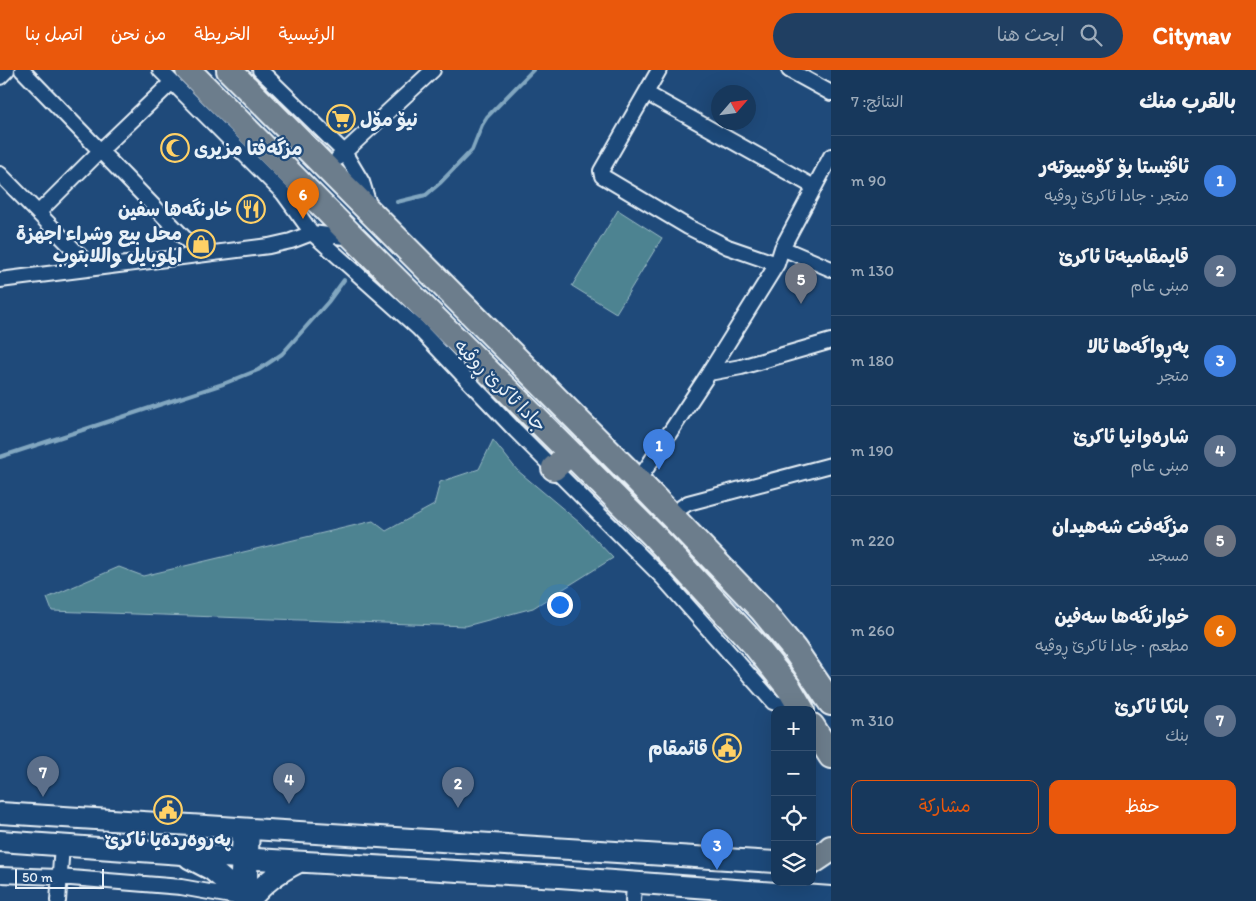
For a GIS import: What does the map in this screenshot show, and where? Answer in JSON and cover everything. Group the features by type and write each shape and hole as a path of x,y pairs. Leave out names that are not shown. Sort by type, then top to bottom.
{"highway":[{"name":"جادا ئاکرێ ڕوڤیە","path":"229,70 638,481 762,610 794,649 831,703"},
{"name":"جادا ئاکرێ ڕوڤیە","path":"180,76 323,207 354,238 562,460 654,536 720,606 760,652 789,688 800,706"},
{"path":"816,732 831,756"},
{"path":"816,860 831,848"}],"main road":[{"path":"0,813 771,862"},
{"path":"0,841 298,862 566,878 633,892 831,897"},
{"path":"566,878 568,849"},
{"path":"175,853 197,861 212,870 242,898 278,872 298,862"},
{"path":"816,864 831,866"}],"street":[{"path":"0,77 7,70"},
{"path":"22,70 200,254"},
{"path":"160,70 180,76 283,194 312,233 418,328 516,431 562,460"},
{"path":"260,70 344,152 362,182 371,214"},
{"path":"326,169 433,70"},
{"path":"659,70 601,171 602,176 688,227 720,243 777,264"},
{"path":"789,70 831,93"},
{"path":"38,213 100,151 180,76"},
{"path":"646,93 814,187"},
{"path":"638,481 709,373 777,264 782,248 831,156"},
{"path":"0,174 92,268"},
{"path":"312,233 323,207"},
{"path":"0,280 269,246 291,241 312,233 354,238"},
{"path":"782,248 830,266"},
{"path":"709,373 741,367 831,341"},
{"path":"670,515 688,503 831,465"},
{"path":"0,875 60,877 181,887 242,898 246,829"},
{"path":"58,901 62,845"}],"green space":[{"path":"618,210 662,238 616,313 572,286"},
{"path":"493,440 517,470 580,523 613,558 533,608 466,626 52,611 47,598 119,567 143,576 373,521 386,531 434,505 440,482 479,469"}],"waterway":[{"path":"397,202 426,195 440,183 472,150 487,117 533,70"},
{"path":"0,457 223,384 258,370 282,354 328,302 344,280"}],"place":[{"name":"نیۆ مۆل","path":"341,119"},
{"name":"مزگەفتا مزیری","path":"175,148"},
{"name":"خارنگەها سفين","path":"251,209"},
{"name":"خوارنگەھا سەفین","path":"303,219"},
{"name":"محل بيع وشراء اجهزة الموبايل واللابتوب","path":"201,244"},
{"name":"مزگەفت شه‌هيدان","path":"801,304"},
{"name":"ئاڤێستا بۆ کۆمپیوتەر","path":"659,470"},
{"name":"قائمقام","path":"727,748"},
{"name":"بانکا ئاکرێ","path":"43,797"},
{"name":"شارەوانیا ئاکرێ","path":"289,804"},
{"name":"قایمقامیەتا ئاکرێ","path":"458,808"},
{"name":"پەروەردەیا ئاكرێ","path":"168,810"},
{"name":"پەڕواگەها ئالا","path":"717,870"}]}
